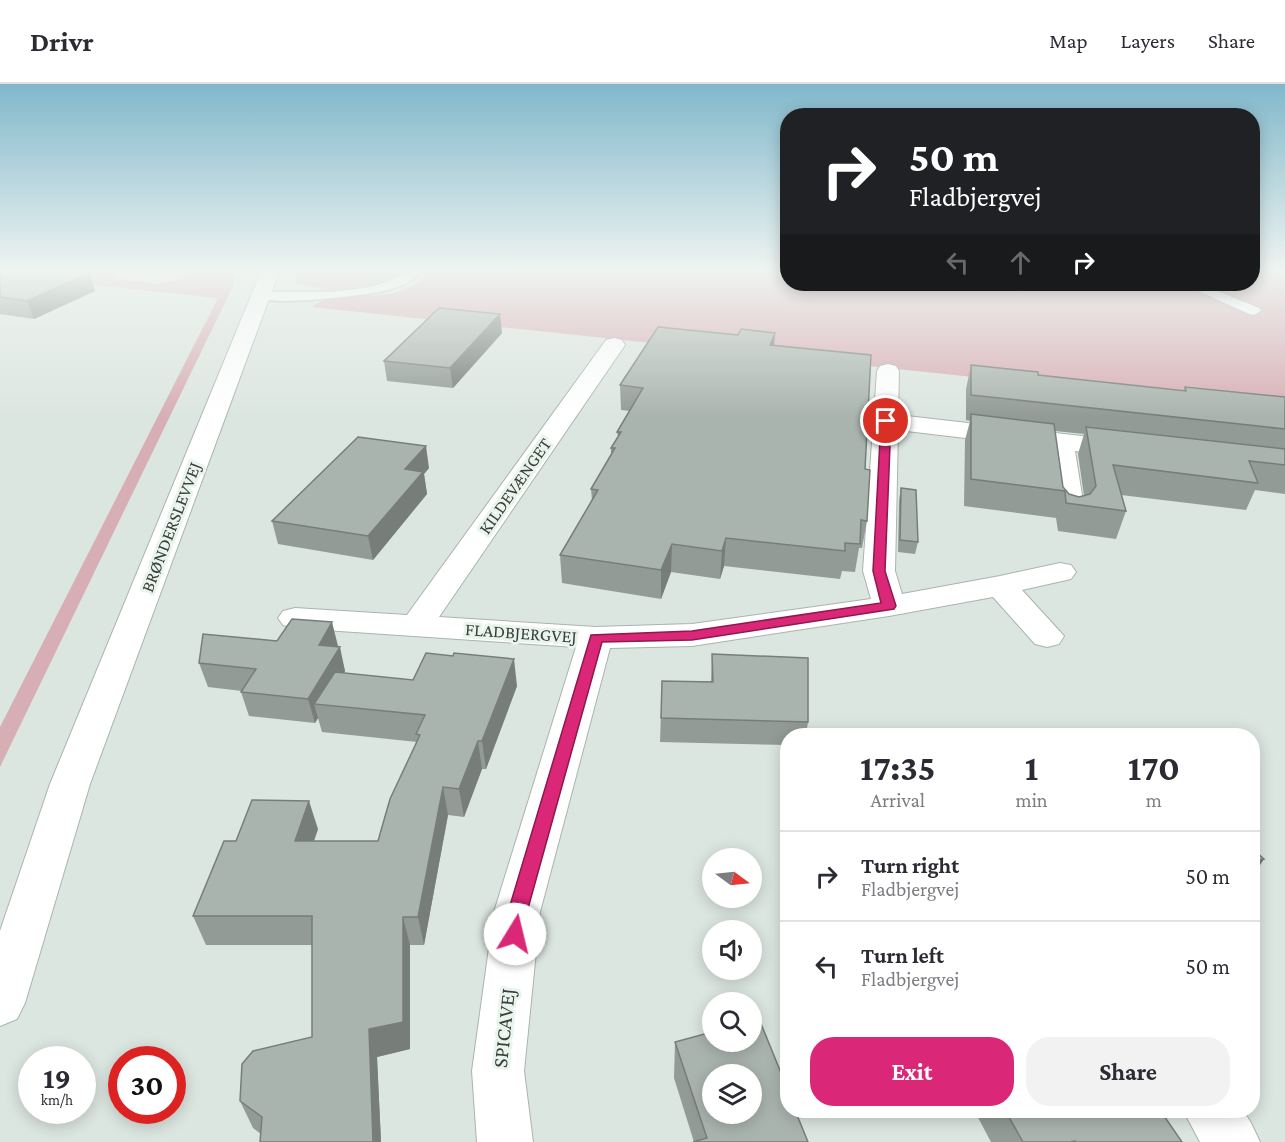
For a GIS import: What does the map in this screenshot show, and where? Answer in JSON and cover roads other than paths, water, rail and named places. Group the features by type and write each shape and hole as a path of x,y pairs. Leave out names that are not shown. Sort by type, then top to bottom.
{"street":[{"name":"BRØNDERSLEVVEJ","path":"0,1003 70,784 183,500 252,318"},
{"name":"KILDEVÆNGET","path":"416,626 614,345"},
{"path":"888,371 879,571 889,606"},
{"path":"886,421 1143,451"},
{"path":"1061,441 1071,514"},
{"name":"FLADBJERGVEJ","path":"295,618 596,638 692,635 889,606 1000,586 1060,572"},
{"path":"1000,586 1047,636"},
{"name":"SPICAVEJ","path":"505,1142 498,1071 518,912 596,638"},
{"name":"BRØNDERSLEVVEJ","path":"0,928 70,784"},
{"path":"1216,1118 1232,1142"}]}
